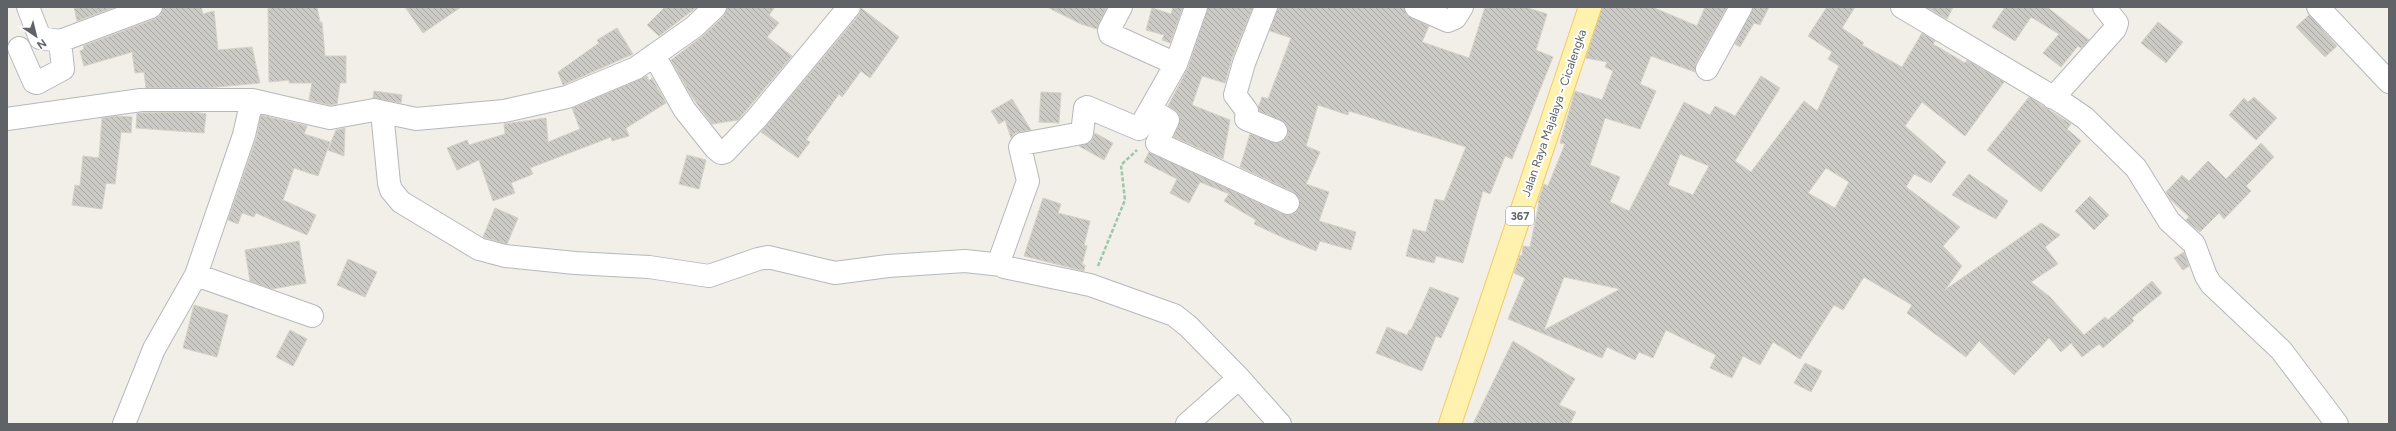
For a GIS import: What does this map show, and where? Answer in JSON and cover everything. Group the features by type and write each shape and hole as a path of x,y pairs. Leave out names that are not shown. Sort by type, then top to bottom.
{"main road":[{"name":"Jalan Raya Majalaya - Cicalengka","path":"1450,424 1586,8"}],"street":[{"path":"28,7 40,38 60,41 151,7"},
{"path":"7,119 141,100 252,100 330,118 374,110 416,119 504,111 567,97 636,68 694,27 715,7"},
{"path":"654,56 684,109 715,148 721,153 725,152 757,118 849,7"},
{"path":"1121,7 1109,30 1110,34 1176,64"},
{"path":"1002,265 1000,259 1028,181 1020,147 1022,144 1082,133 1085,108 1087,107 1137,129 1141,128 1176,64 1196,7"},
{"path":"1266,7 1244,64 1235,95 1247,111 1246,119 1276,130"},
{"path":"1416,7 1448,21 1455,18 1462,7"},
{"path":"1707,69 1741,7"},
{"path":"1902,7 2085,118 2136,168 2169,221 2194,244 2208,280 2281,350 2337,424"},
{"path":"2053,98 2115,29 2117,23 2104,7"},
{"path":"2318,7 2389,82"},
{"path":"19,48 34,82 37,83 63,70 60,41"},
{"path":"124,424 154,350 196,275 244,135 252,100"},
{"path":"1152,110 1168,120 1157,143 1288,203"},
{"path":"382,112 389,183 395,196 401,202 479,248 495,254 575,263 654,267 701,276 717,274 758,259 768,257 835,273 888,266 965,262 1002,265 1090,285 1174,316 1188,326 1239,378 1280,424"},
{"path":"196,275 312,316"},
{"path":"1187,424 1239,378"}],"path":[{"path":"1090,285 1125,200 1121,165 1135,150 1157,143"}],"building":[{"path":"74,7 115,7 77,21"},
{"path":"163,7 201,7 203,14 214,11 218,50 252,47 260,83 207,88 146,88 144,72 135,73 132,52 84,66 80,51 84,49 83,46 155,19 161,15"},
{"path":"268,7 317,7 320,22 322,22 325,56 346,56 346,83 340,83 337,104 330,105 309,100 312,83 289,83 289,80 269,82"},
{"path":"405,7 461,7 423,33"},
{"path":"665,7 697,7 659,36 647,25"},
{"path":"727,7 775,7 769,15 779,23 767,37 792,56 738,120 712,124 692,97 671,60 703,36 724,16"},
{"path":"1047,7 1107,7 1097,29 1081,24"},
{"path":"1173,7 1183,7 1170,43 1162,40 1164,35 1146,30 1152,8 1171,14"},
{"path":"1208,7 1253,7 1232,58 1225,83 1202,76 1192,105 1230,120 1223,159 1174,137 1180,119 1178,113 1168,106 1188,68"},
{"path":"1278,7 1404,7 1406,14 1411,18 1429,26 1422,42 1469,58 1485,7 1525,7 1547,14 1536,50 1553,57 1512,159 1505,156 1490,194 1483,191 1463,263 1436,256 1434,263 1406,256 1413,229 1426,232 1435,199 1444,201 1466,147 1349,111 1348,115 1318,105 1306,146 1320,152 1306,184 1329,192 1319,221 1356,232 1351,250 1320,241 1316,251 1284,238 1254,224 1256,220 1224,201 1229,194 1200,182 1189,203 1170,193 1177,179 1144,162 1149,152 1283,214 1290,215 1296,213 1300,201 1294,192 1240,167 1250,134 1277,143 1284,141 1288,135 1286,123 1259,111 1258,108 1262,97 1268,99 1291,38 1270,31"},
{"path":"1602,7 1652,7 1697,26 1705,7 1727,7 1696,63 1695,72 1651,56 1640,84 1656,91 1640,129 1605,118 1590,165 1620,177 1610,202 1629,211 1684,102 1710,115 1715,106 1735,116 1761,76 1780,88 1735,161 1751,172 1804,101 1817,111 1839,66 1828,59 1832,52 1808,36 1827,7 1855,7 1842,28 1864,43 1862,45 1902,67 1922,33 1935,41 1933,44 1965,63 1967,60 2004,82 1965,136 1922,102 1905,126 1946,162 1931,183 1914,174 1906,187 1960,227 1943,246 1962,266 1945,290 2041,223 2060,235 2045,247 2058,264 2031,282 2050,297 2084,335 2105,317 2108,320 2152,281 2162,293 2132,318 2134,321 2103,348 2099,344 2082,357 2071,343 2061,352 2049,338 2014,375 1979,341 1966,357 1907,313 1912,305 1864,277 1843,310 1834,305 1800,359 1773,342 1760,365 1743,356 1732,378 1710,368 1716,355 1666,330 1653,358 1639,352 1635,360 1607,347 1602,358 1508,319 1525,278 1514,273 1520,255 1522,256 1523,246 1530,247 1538,202 1544,184 1548,186 1565,144 1560,143 1575,91 1602,100 1613,71 1605,67 1607,62 1586,58","holes":["1680,154 1709,166 1693,195 1668,185","1826,168 1849,182 1835,208 1808,193","1564,277 1620,289 1544,330"]},
{"path":"1753,7 1769,7 1760,25 1754,23 1740,47 1735,44"},
{"path":"1926,7 1953,7 1947,19"},
{"path":"2005,7 2047,7 2089,40 2081,48 2078,46 2061,67 2043,53 2059,34 2031,17 2015,41 1992,27"},
{"path":"861,8 899,37 870,78 861,71 842,97 839,94 806,140 810,142 798,158 761,132 859,15"},
{"path":"2309,15 2337,46 2325,57 2296,27"},
{"path":"2158,22 2183,42 2166,63 2141,43"},
{"path":"617,28 633,54 563,85 558,72 599,43 597,40"},
{"path":"647,76 649,81 652,78 666,103 626,128 629,136 612,141 611,137 530,168 533,174 511,183 515,193 493,201 479,160 457,170 447,148 467,140 469,145 505,134 504,124 546,118 548,142 580,129 572,108"},
{"path":"374,91 402,95 401,103 373,98"},
{"path":"1041,92 1061,93 1059,123 1039,122"},
{"path":"2029,97 2071,124 2067,129 2081,141 2041,192 1987,150"},
{"path":"2254,97 2277,118 2256,140 2229,115 2244,98 2248,102"},
{"path":"1012,99 1031,130 1015,133 1011,138 1005,120 999,124 991,111"},
{"path":"193,112 206,114 204,133 136,128 137,113"},
{"path":"261,115 307,126 304,134 330,142 318,176 294,168 283,200 316,215 307,235 256,213 254,217 242,213 238,224 228,220 256,139"},
{"path":"117,116 132,117 131,133 121,132 115,184 106,183 102,209 72,205 75,185 80,186 83,156 99,158 102,118"},
{"path":"345,128 344,156 328,150 336,130"},
{"path":"1095,133 1113,143 1104,160 1079,146 1091,142"},
{"path":"2261,143 2274,157 2246,186 2251,191 2224,219 2219,213 2200,232 2186,220 2189,217 2171,200 2166,192 2182,175 2189,181 2208,161 2226,179"},
{"path":"687,155 706,160 699,189 679,184"},
{"path":"1969,174 2008,201 1996,219 1952,195"},
{"path":"2090,196 2109,215 2094,230 2075,211"},
{"path":"1043,198 1061,204 1058,213 1090,221 1084,245 1087,246 1082,265 1085,265 1084,271 1024,256"},
{"path":"495,208 518,218 507,244 483,237"},
{"path":"299,241 306,283 272,289 250,281 245,250"},
{"path":"2184,252 2189,266 2183,270 2174,258"},
{"path":"348,259 377,272 365,297 337,285"},
{"path":"1430,287 1459,298 1441,338 1436,336 1422,371 1376,353 1387,327 1407,335 1409,330 1411,330"},
{"path":"194,305 228,315 217,357 183,348"},
{"path":"290,330 307,339 293,366 276,357"},
{"path":"1513,341 1575,379 1559,405 1576,412 1570,424 1473,424"},
{"path":"1805,363 1822,371 1811,392 1794,383"}]}
